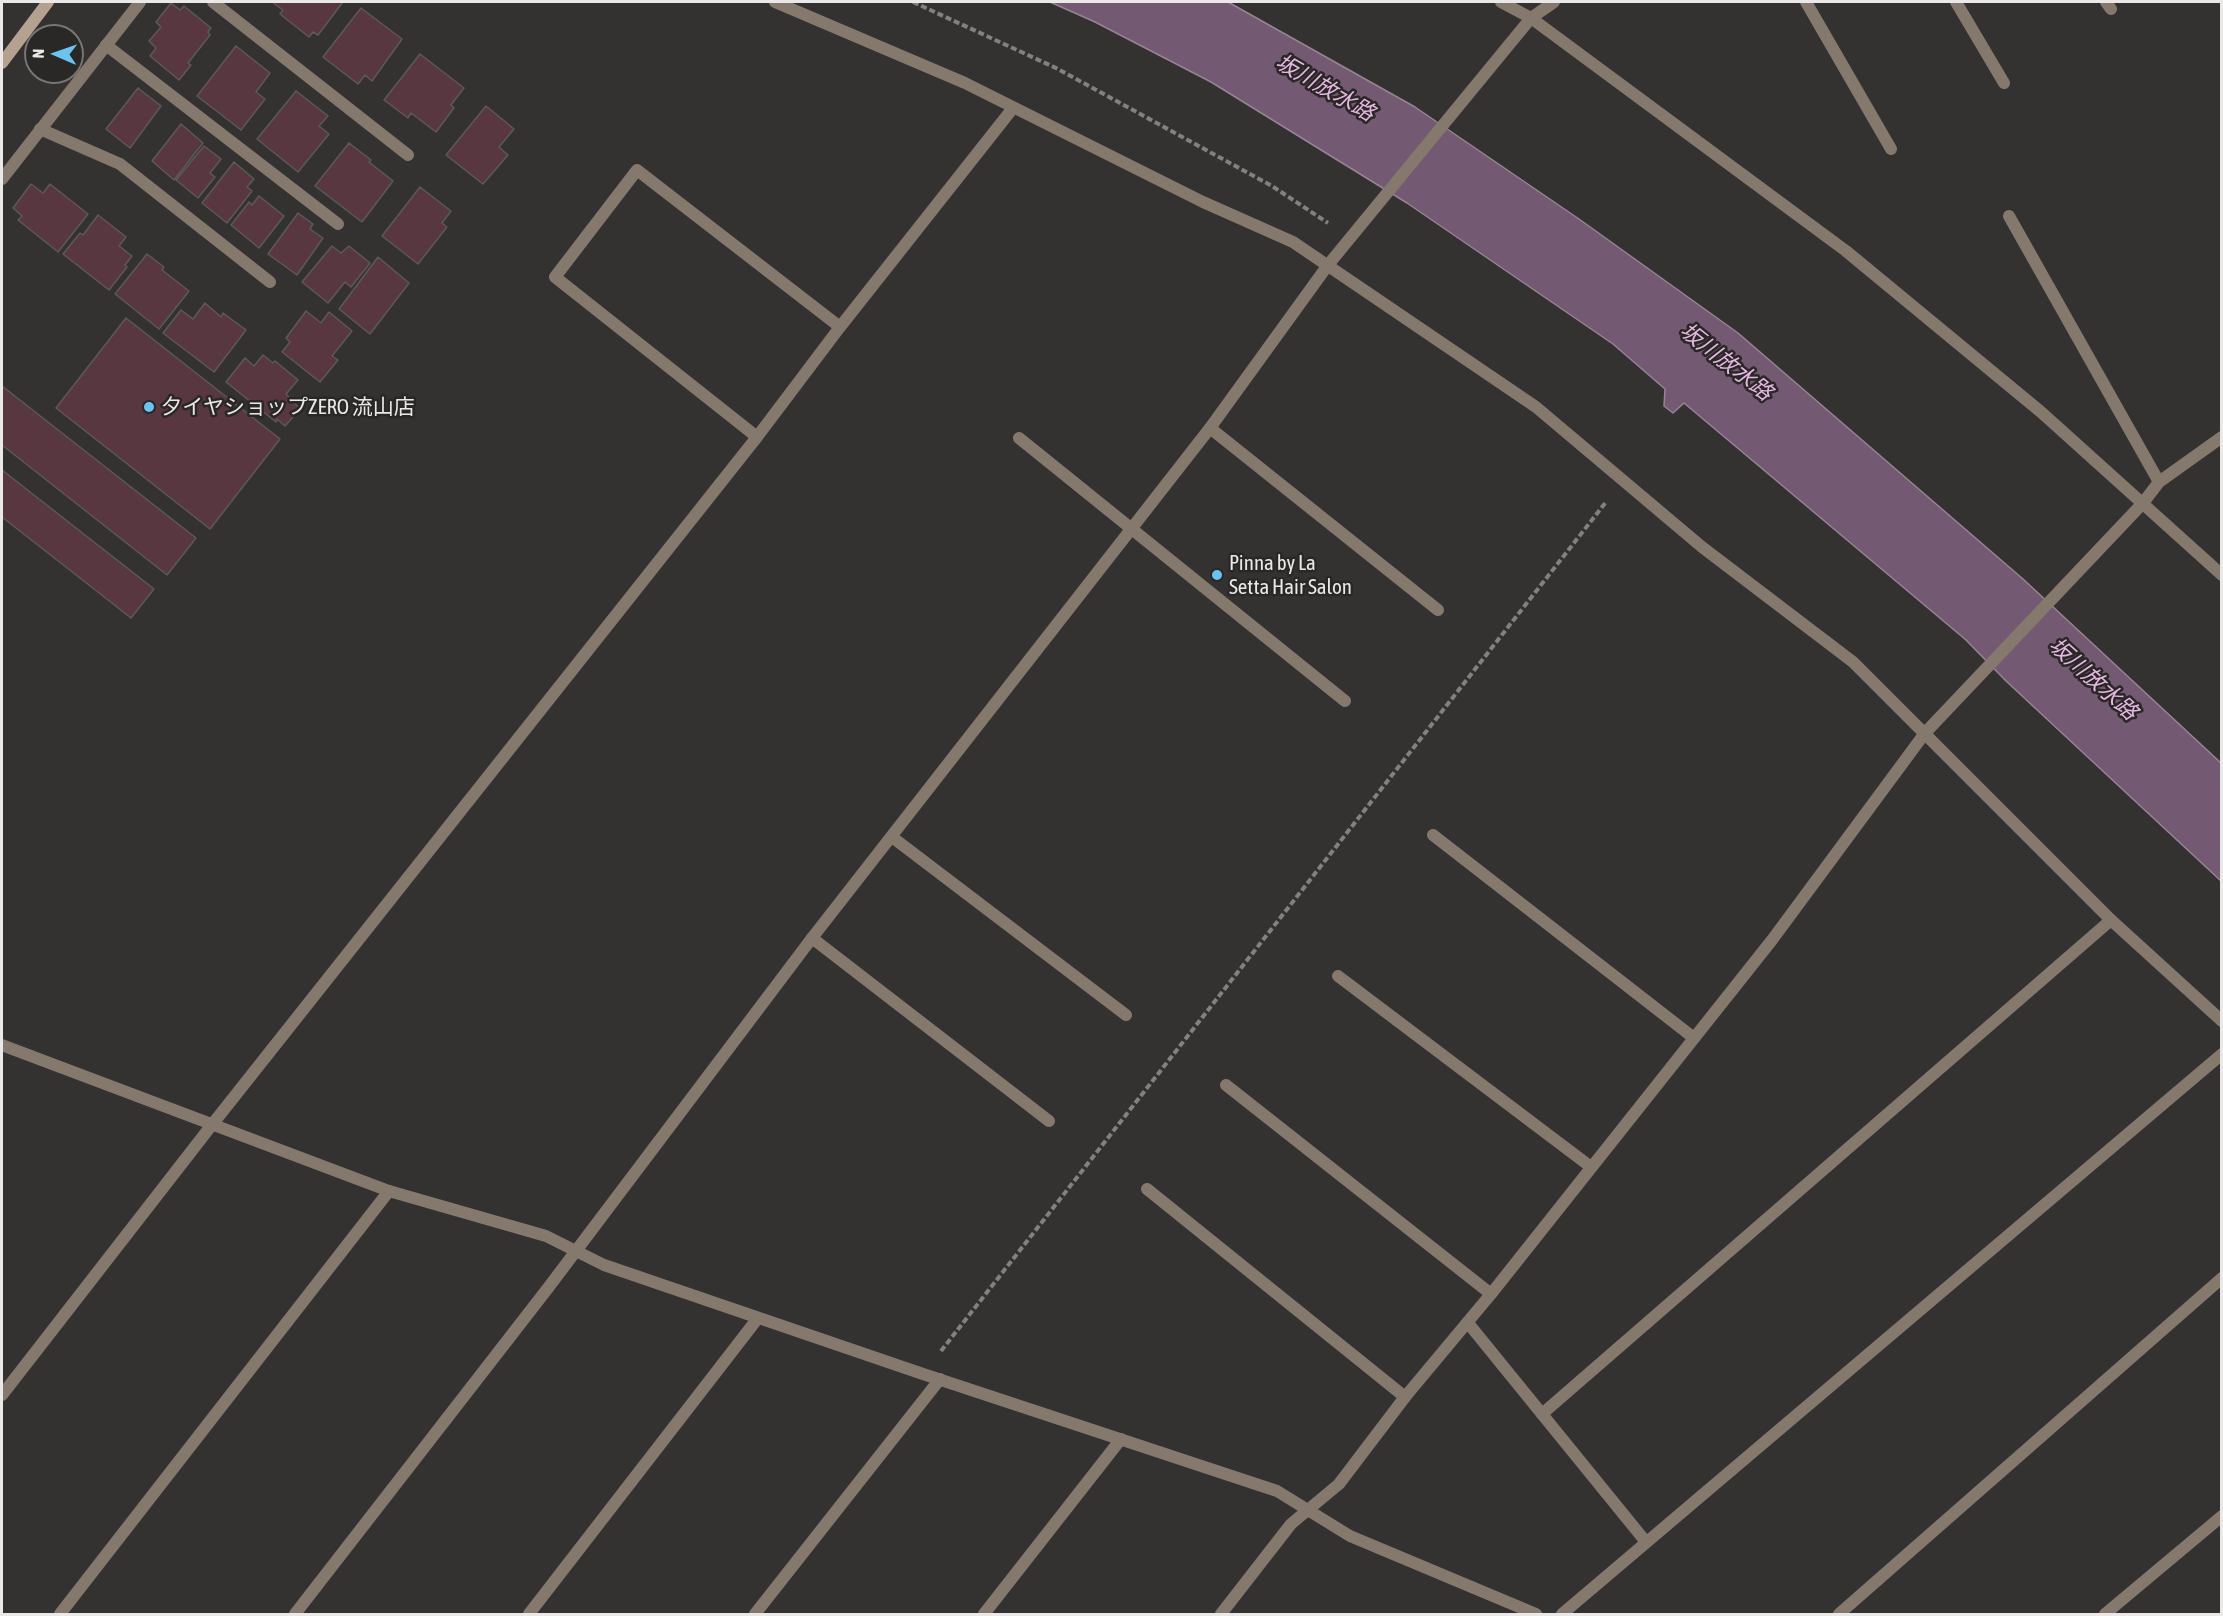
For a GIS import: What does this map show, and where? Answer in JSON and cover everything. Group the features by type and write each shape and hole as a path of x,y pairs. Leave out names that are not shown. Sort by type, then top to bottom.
{"street":[{"path":"2,63 48,2"},
{"path":"2,179 140,2"},
{"path":"213,2 408,154"},
{"path":"776,2 965,83 1203,202 1293,242 1536,407 1702,547 1853,662 2111,920 2222,1021"},
{"path":"1501,2 1531,18 1846,251 2041,412 2222,574"},
{"path":"295,1614 577,1250 812,938 1210,428 1349,237 1531,18 1554,2"},
{"path":"1806,2 1891,149"},
{"path":"1956,2 2004,83"},
{"path":"106,45 338,224"},
{"path":"2,1395 211,1126 757,437 840,327 1013,108"},
{"path":"40,129 120,164 270,282"},
{"path":"757,437 555,277 637,170 840,327"},
{"path":"2009,216 2158,482"},
{"path":"1210,428 1438,610"},
{"path":"1221,1614 1292,1524 1339,1484 1405,1397 1468,1323 1772,940 1925,733 2143,503 2158,482 2222,436"},
{"path":"1019,438 1345,701"},
{"path":"1433,835 1694,1038"},
{"path":"891,837 1125,1015"},
{"path":"1542,1414 2111,920"},
{"path":"812,938 1049,1121"},
{"path":"1338,976 1591,1167"},
{"path":"2,1045 211,1126 389,1191 546,1236 604,1265 923,1374 1121,1438 1244,1482 1277,1491 1359,1539 1536,1614"},
{"path":"1562,1614 2222,1054"},
{"path":"1226,1085 1491,1294"},
{"path":"1147,1189 1405,1397"},
{"path":"60,1614 389,1191"},
{"path":"1839,1614 2222,1278"},
{"path":"529,1614 758,1318"},
{"path":"1468,1323 1646,1542"},
{"path":"755,1614 940,1379"},
{"path":"984,1614 1121,1438"},
{"path":"2105,1614 2222,1516"}],"path":[{"path":"913,2 1056,68 1272,186 1349,237"},
{"path":"923,1374 1623,480"}],"water":[{"name":"坂川放水路","path":"1050,2 1228,2 1415,107 1579,219 1738,333 2023,579 2221,763 2221,881 2006,681 1966,640 1684,403 1673,413 1664,406 1665,389 1613,344 1407,203 1211,82 1095,22"}],"building":[{"path":"272,2 343,2 318,35 313,32 309,37 280,14 283,10"},
{"path":"171,3 180,10 184,6 211,28 208,32 210,35 188,63 191,65 179,80 150,56 156,48 149,41 161,27 156,22"},
{"path":"361,8 402,39 372,81 365,75 358,84 323,57"},
{"path":"236,46 270,73 256,92 265,99 241,130 197,96"},
{"path":"420,54 464,88 451,105 454,108 436,132 411,113 408,118 384,100"},
{"path":"138,88 161,106 130,148 106,129"},
{"path":"296,91 328,116 319,126 329,134 298,172 257,139"},
{"path":"486,106 514,129 499,147 508,155 483,184 446,155"},
{"path":"181,124 203,143 174,180 152,161"},
{"path":"349,143 393,181 362,222 315,186"},
{"path":"204,146 221,159 210,173 215,177 198,198 176,180"},
{"path":"234,162 254,179 247,187 252,191 227,223 202,203"},
{"path":"31,184 43,193 50,184 88,214 58,252 18,220 22,216 13,208"},
{"path":"420,187 451,211 442,223 447,227 418,264 382,236"},
{"path":"259,196 284,216 259,248 231,225 249,202 252,205"},
{"path":"298,213 313,224 310,229 323,238 297,275 268,254"},
{"path":"98,215 126,237 119,246 132,256 125,265 127,267 109,290 63,254 80,233 83,235"},
{"path":"332,246 341,253 349,246 370,263 351,287 345,282 328,303 302,282"},
{"path":"147,254 164,267 162,270 189,291 159,329 115,294"},
{"path":"378,257 409,283 370,334 339,309"},
{"path":"205,303 221,317 223,313 246,330 214,372 163,333 181,310 193,319"},
{"path":"306,311 321,323 329,312 352,331 332,356 338,360 320,382 282,352 290,342 286,338"},
{"path":"126,318 280,439 210,529 56,408"},
{"path":"263,355 273,363 275,361 298,380 286,394 300,409 285,426 277,419 276,422 226,382 245,358 254,366"},
{"path":"2,386 196,538 167,575 2,445"},
{"path":"2,470 154,589 131,618 2,517"}],"place":[{"name":"夕イヤショップZERO 流山店","path":"149,407"},
{"name":"Pinna by La Setta Hair Salon","path":"1217,575"}]}
